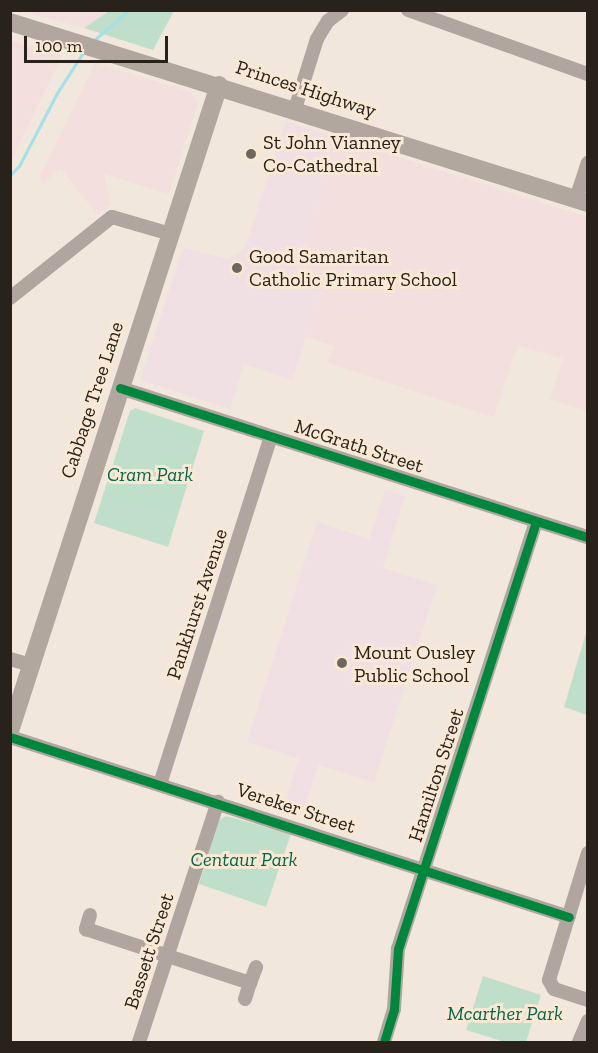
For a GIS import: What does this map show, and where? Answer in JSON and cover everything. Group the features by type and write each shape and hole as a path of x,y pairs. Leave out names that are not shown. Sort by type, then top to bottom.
{"main road":[{"name":"Princes Highway","path":"10,22 219,85 582,201"},
{"name":"Cabbage Tree Lane","path":"10,731 219,85"}],"street":[{"path":"295,109 317,39 328,21 342,10"},
{"path":"408,10 588,74"},
{"path":"582,201 588,163"},
{"path":"10,298 112,217 170,234"},
{"name":"McGrath Street","path":"120,388 588,537"},
{"name":"Pankhurst Avenue","path":"160,784 271,437"},
{"name":"Hamilton Street","path":"384,1042 394,1009 398,949 536,522"},
{"path":"10,659 31,665"},
{"name":"Vereker Street","path":"10,737 218,802 569,917"},
{"name":"Bassett Street","path":"139,1042 218,802"},
{"path":"588,853 549,980 555,989 588,1000"},
{"path":"81,943 90,915"},
{"path":"86,929 168,954 250,983"},
{"path":"245,999 256,967"},
{"path":"579,1042 588,1021"}],"shaded area":[{"path":"23,11 109,11 84,28"},
{"path":"10,41 62,56 11,160"},
{"path":"95,63 191,92 198,103 169,194 104,174 111,204 98,215 61,169 43,184 40,176"},
{"name":"Good Samaritan Catholic Primary School","path":"286,121 339,138 295,276 323,285 292,380 244,364 230,409 140,380 183,248 229,259 245,248"},
{"path":"339,138 587,217 587,411 550,399 563,359 518,345 494,417 328,363 334,346 306,337 323,285 295,276"},
{"name":"Mount Ousley Public School","path":"385,490 405,496 383,568 437,585 374,782 318,765 302,816 283,810 299,759 247,742 317,522 369,539"}],"green space":[{"path":"109,11 174,11 153,50 84,28"},
{"name":"Cram Park","path":"135,408 204,431 168,547 94,523 130,411"},
{"path":"586,633 588,633 587,715 564,707"},
{"name":"Centaur Park","path":"226,816 291,834 266,907 199,884 219,820"},
{"name":"Mcarther Park","path":"483,976 541,995 526,1042 505,1042 466,1030"}],"waterway":[{"path":"93,41 129,10"},
{"path":"10,175 19,166 57,93 84,51"}],"cycle path":[{"path":"120,388 588,537"},
{"path":"384,1042 394,1009 398,949 536,522"},
{"path":"10,737 569,917"}],"place":[{"name":"St John Vianney Co-Cathedral","path":"251,154"},
{"name":"Good Samaritan Catholic Primary School","path":"237,268"},
{"name":"Mount Ousley Public School","path":"342,663"}]}
